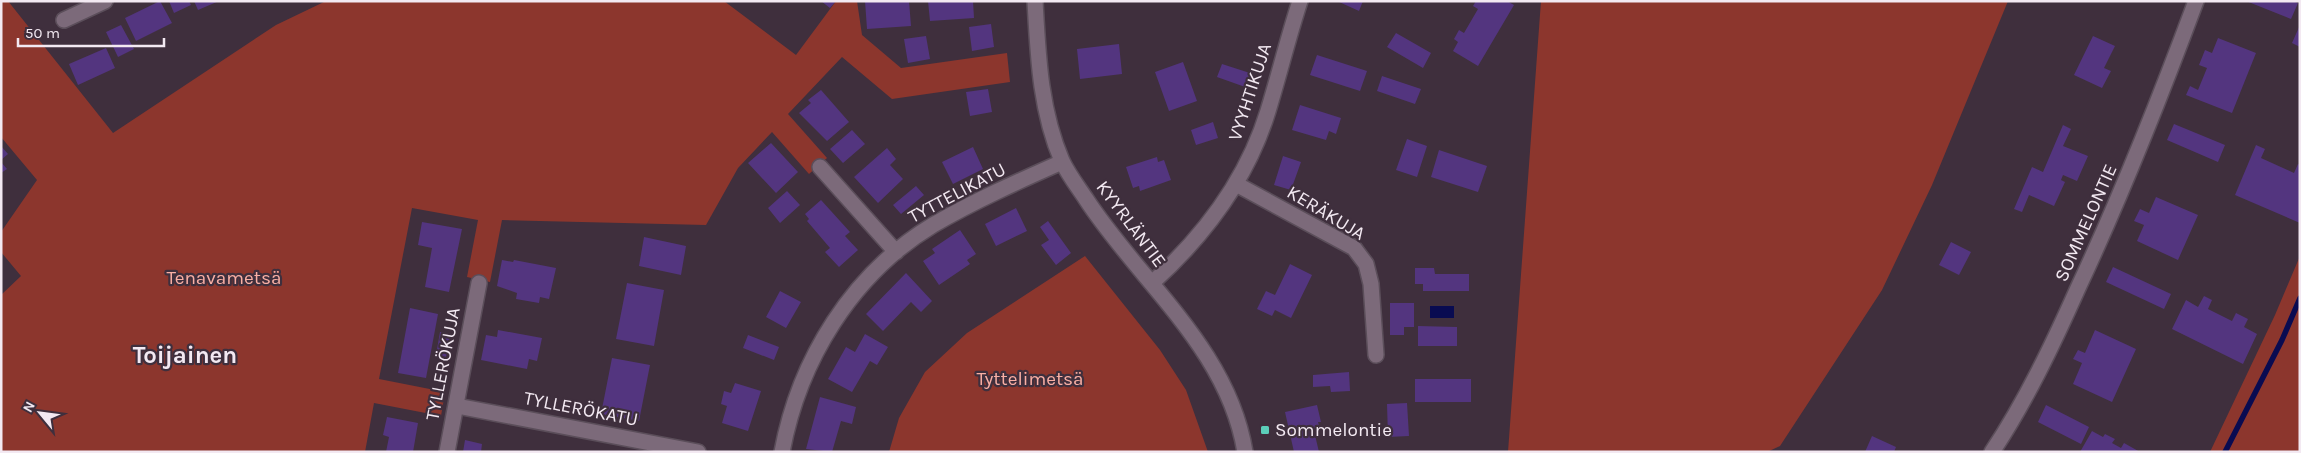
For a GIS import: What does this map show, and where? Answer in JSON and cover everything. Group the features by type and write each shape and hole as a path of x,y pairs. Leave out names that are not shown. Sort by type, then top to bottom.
{"street":[{"path":"64,20 104,1"},
{"name":"KYYRLÄNTIE","path":"1035,1 1044,103 1062,162 1103,225 1205,350 1229,397 1245,452"},
{"name":"VYYHTIKUJA","path":"1152,283 1201,235 1236,184 1268,112 1300,1"},
{"name":"SOMMELONTIE","path":"1992,452 2034,380 2098,246 2152,119 2196,1"},
{"name":"TYTTELIKATU","path":"782,452 794,402 804,375 817,350 858,289 896,252 947,218 1062,162"},
{"path":"820,167 896,252"},
{"name":"KERÄKUJA","path":"1236,184 1354,248 1366,264 1370,284 1376,354"},
{"name":"TYLLERÖKUJA","path":"447,452 479,283"},
{"name":"TYLLERÖKATU","path":"457,406 698,452"}],"green space":[{"name":"Tenavametsä","path":"1,1 8,1 113,133 276,25 326,1 724,1 796,55 836,1 857,1 862,35 901,68 1007,53 1010,82 892,99 842,57 788,114 827,158 809,174 772,132 738,168 706,225 502,220 490,282 467,277 478,220 412,208 379,379 445,392 441,416 374,403 365,452 1,452 1,295 21,276 1,252 1,232 37,180 1,137"},
{"path":"1541,1 2008,1 1932,185 1882,290 1780,446 1767,452 1508,452"},
{"name":"Tyttelimetsä","path":"1085,256 1160,350 1186,390 1208,452 889,452 899,418 925,372 967,333"},
{"path":"2300,256 2300,452 2210,452 2275,315"}],"shaded area":[{"path":"1430,306 1454,306 1454,318 1430,318"}],"building":[{"path":"160,1 172,23 136,41 125,18"},
{"path":"169,1 189,1 191,5 174,13"},
{"path":"194,1 219,1 198,10"},
{"path":"821,1 836,1 830,8"},
{"path":"865,1 909,1 911,26 867,29"},
{"path":"928,1 973,1 974,18 930,21"},
{"path":"1337,1 1363,1 1359,11"},
{"path":"1476,1 1507,1 1514,5 1478,66 1453,51 1458,42 1454,39 1459,30 1464,33 1478,9 1473,6"},
{"path":"2246,1 2292,1 2298,3 2291,19"},
{"path":"991,24 994,47 972,51 969,27"},
{"path":"121,25 134,49 118,57 106,32"},
{"path":"2300,25 2300,47 2292,43"},
{"path":"1396,33 1431,53 1423,68 1387,47"},
{"path":"926,36 930,59 908,63 904,39"},
{"path":"2093,36 2115,46 2104,68 2111,71 2102,88 2074,75"},
{"path":"2218,38 2256,53 2232,113 2186,95 2190,86 2198,90 2207,68 2199,65 2205,50 2212,53"},
{"path":"1119,44 1122,74 1080,79 1077,49"},
{"path":"106,48 115,68 78,85 69,64"},
{"path":"1317,55 1367,71 1360,91 1310,75"},
{"path":"1183,62 1197,101 1169,111 1155,72"},
{"path":"1222,64 1253,74 1248,88 1217,77"},
{"path":"1382,76 1421,89 1415,104 1377,91"},
{"path":"988,89 992,112 970,116 966,92"},
{"path":"821,90 849,122 827,141 799,113 811,103 808,100"},
{"path":"1300,105 1341,118 1336,134 1329,131 1326,140 1292,130"},
{"path":"1213,122 1218,138 1196,145 1191,130"},
{"path":"2174,124 2225,145 2218,162 2167,140"},
{"path":"2063,125 2071,129 2063,146 2088,156 2077,181 2063,175 2061,180 2065,182 2054,206 2029,195 2022,212 2014,209 2032,167 2043,172"},
{"path":"852,130 865,144 843,163 830,149"},
{"path":"1407,139 1427,146 1417,177 1396,170"},
{"path":"771,143 798,172 776,193 748,163"},
{"path":"2256,145 2265,149 2261,158 2294,173 2298,164 2300,165 2300,223 2235,195"},
{"path":"1,146 8,154 1,160"},
{"path":"973,147 983,169 953,184 942,162"},
{"path":"887,148 896,159 890,165 903,179 878,203 854,177"},
{"path":"1439,150 1487,166 1478,192 1431,177"},
{"path":"1283,156 1301,162 1291,190 1274,185"},
{"path":"1157,157 1158,162 1164,160 1171,180 1140,191 1139,186 1133,188 1126,167"},
{"path":"1,162 7,169 1,173"},
{"path":"916,186 924,195 901,214 893,205"},
{"path":"787,191 800,205 780,223 768,208"},
{"path":"2156,197 2198,215 2178,260 2137,241 2144,225 2134,221 2140,209 2149,213"},
{"path":"821,200 850,232 845,236 858,250 839,267 825,252 830,248 807,221 809,219 805,214"},
{"path":"1016,208 1027,231 996,246 985,224"},
{"path":"1048,221 1071,253 1056,265 1041,245 1049,240 1040,227"},
{"path":"422,222 462,229 449,292 425,287 432,248 418,245"},
{"path":"960,230 976,254 967,260 970,264 939,285 923,261 935,253 932,249"},
{"path":"644,237 686,246 681,275 639,266"},
{"path":"1951,242 1971,252 1959,275 1939,265"},
{"path":"502,260 513,262 514,260 556,268 549,299 540,297 539,303 516,299 517,293 497,286"},
{"path":"1290,264 1312,275 1291,318 1275,310 1272,316 1257,309 1266,291 1275,295"},
{"path":"2113,267 2171,294 2164,309 2106,282"},
{"path":"1415,268 1434,268 1435,274 1469,274 1469,291 1423,291 1423,284 1415,284"},
{"path":"906,273 932,301 921,312 911,302 883,331 866,314"},
{"path":"627,283 664,290 654,346 616,339"},
{"path":"780,291 801,302 786,328 766,317"},
{"path":"2204,296 2212,300 2208,309 2232,321 2236,313 2248,319 2244,327 2257,334 2243,364 2172,329 2186,300 2198,307"},
{"path":"1390,303 1414,303 1414,327 1404,327 1404,335 1390,335"},
{"path":"410,308 438,314 426,378 398,373"},
{"path":"1418,326 1457,327 1457,346 1418,346"},
{"path":"498,330 542,338 537,361 529,359 527,369 481,360 486,335 497,337"},
{"path":"2095,330 2136,349 2112,402 2073,384 2082,363 2073,359 2078,350 2085,353"},
{"path":"440,332 451,334 446,357 436,355"},
{"path":"865,334 888,347 877,365 870,361 852,392 828,379 846,347 855,352"},
{"path":"748,335 779,347 774,360 743,348"},
{"path":"612,358 650,365 639,421 601,414"},
{"path":"1349,372 1350,391 1331,392 1330,386 1313,387 1313,375"},
{"path":"1415,379 1471,379 1471,402 1415,402"},
{"path":"735,383 761,391 748,431 722,423 727,406 721,404 724,391 731,393"},
{"path":"820,397 856,407 852,424 841,421 832,452 806,449"},
{"path":"1407,403 1409,436 1388,437 1387,404"},
{"path":"1317,405 1321,422 1318,422 1320,429 1314,431 1319,452 1294,452 1285,412"},
{"path":"2046,405 2089,427 2081,444 2038,422"},
{"path":"387,417 418,423 413,452 386,452 389,437 383,435"},
{"path":"2092,431 2103,437 2105,434 2115,439 2112,443 2121,448 2124,443 2140,452 2080,452"},
{"path":"1872,436 1896,447 1894,452 1865,452"},
{"path":"465,440 482,444 481,452 463,452"}],"waterway":[{"path":"2225,452 2282,340 2300,298"}],"place":[{"name":"Sommelontie","path":"1265,430"}],"district":[{"name":"Toijainen","path":"185,355"}]}
